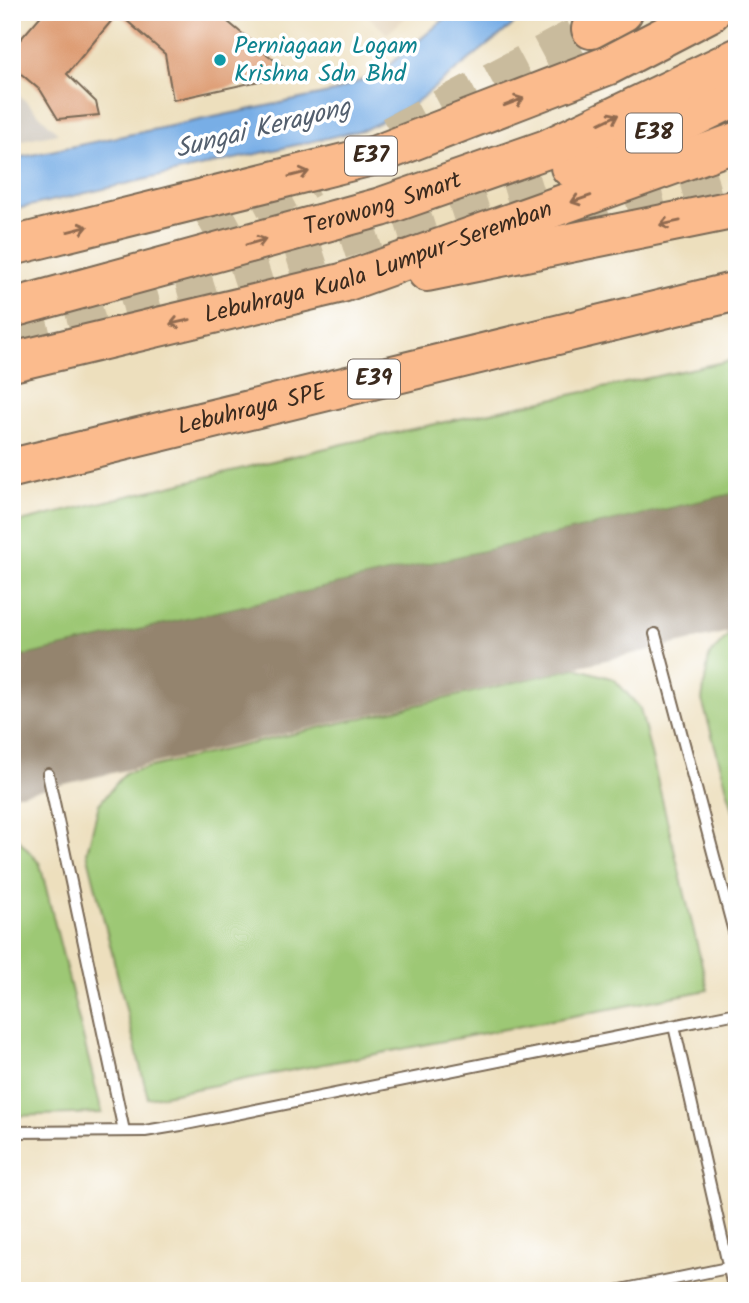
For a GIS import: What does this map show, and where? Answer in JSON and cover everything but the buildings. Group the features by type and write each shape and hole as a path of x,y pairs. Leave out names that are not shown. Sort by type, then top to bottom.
{"highway":[{"name":"E37","path":"12,246 376,155 609,65 711,12"},
{"name":"Terowong Smart","path":"12,308 96,287 381,206 547,149 737,58"},
{"name":"E38","path":"570,167 688,120 737,96"},
{"name":"Lebuhraya Kuala Lumpur–Seremban","path":"12,362 342,283 737,142"},
{"path":"342,283 455,268 732,193"},
{"path":"96,287 204,235"},
{"name":"Lebuhraya SPE","path":"12,453 737,278"},
{"name":"Lebuhraya SPE","path":"12,468 737,291"}],"lane":[{"path":"655,634 737,943"},
{"path":"48,774 124,1131"},
{"path":"12,1132 124,1131 181,1125 737,1013"},
{"path":"674,1026 731,1268 734,1291"},
{"path":"616,1291 731,1268"}],"shaded area":[{"path":"364,12 412,12 387,34"},
{"path":"12,88 58,133 12,142"}],"green space":[{"path":"737,359 737,493 12,659 12,524 343,444"},
{"path":"737,625 737,824 702,700 709,656"},
{"path":"576,668 614,679 640,708 708,990 148,1098 87,852 99,804 125,773"},
{"path":"12,832 40,864 102,1113 12,1116"}],"water":[{"name":"Sungai Kerayong","path":"453,12 529,12 410,107 366,129 12,210 12,159 334,92 381,72"}],"runway":[{"path":"12,728 737,562"}],"tunnel":[{"path":"391,135 591,29"},
{"path":"12,336 183,290 570,167"},
{"path":"204,235 310,178"},
{"path":"573,226 723,186"}],"place":[{"name":"Perniagaan Logam Krishna Sdn Bhd","path":"220,60"}]}
